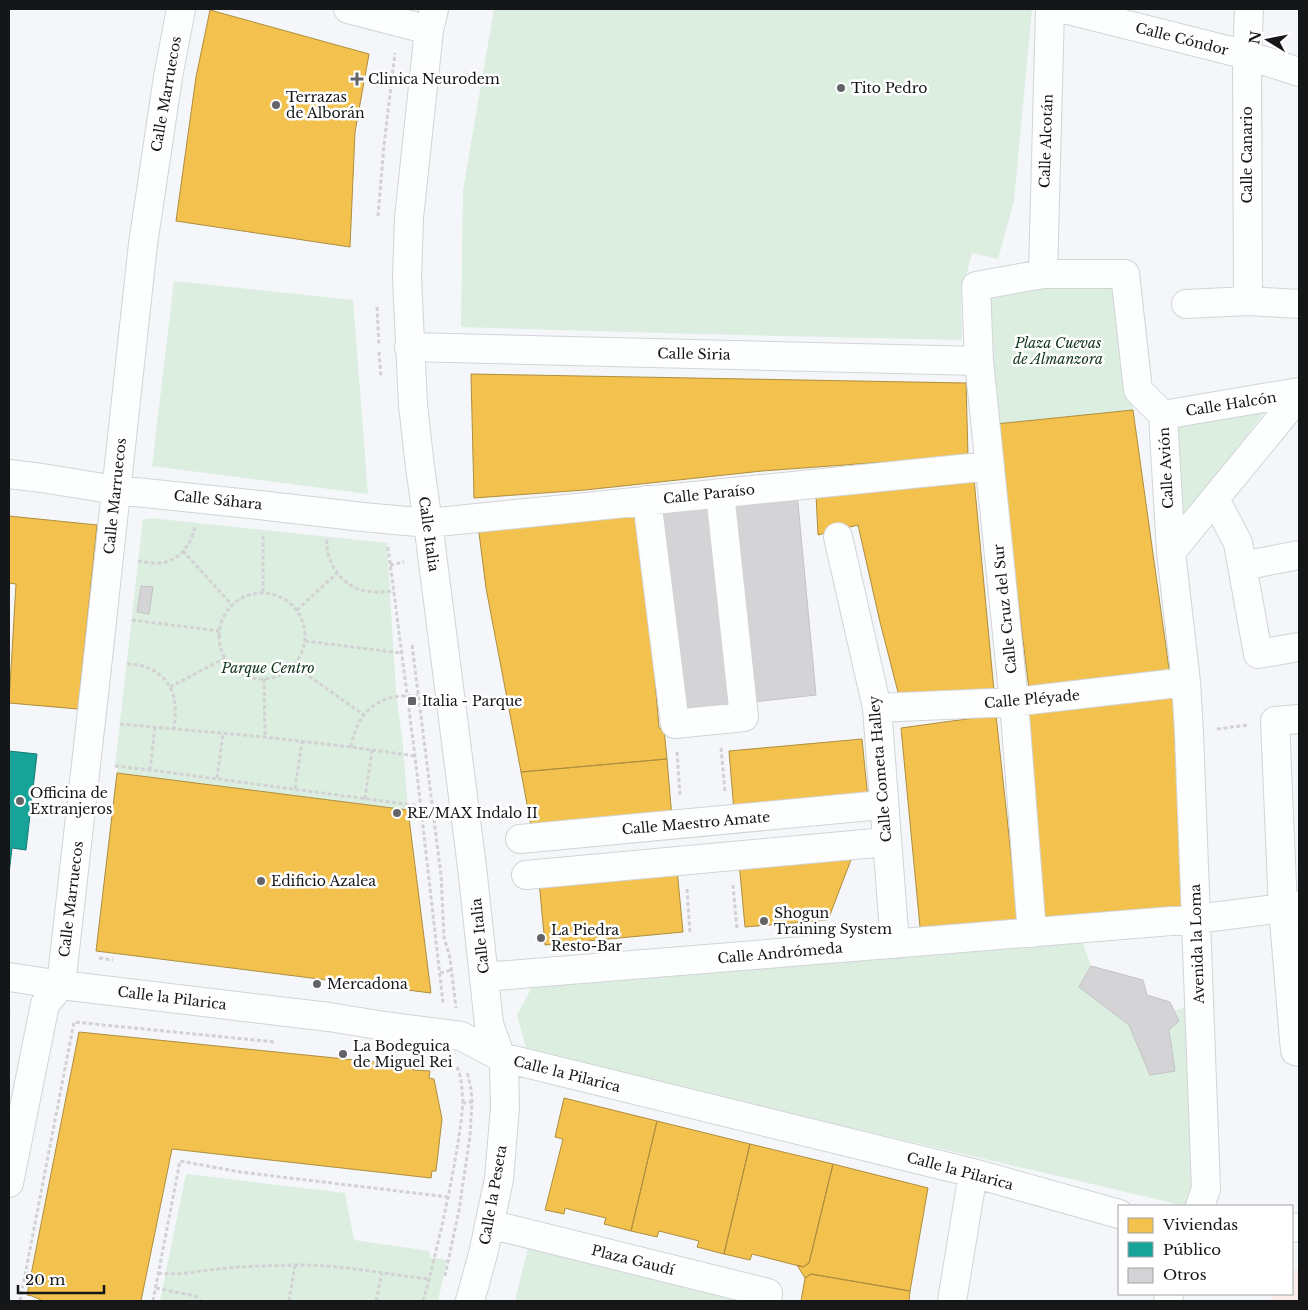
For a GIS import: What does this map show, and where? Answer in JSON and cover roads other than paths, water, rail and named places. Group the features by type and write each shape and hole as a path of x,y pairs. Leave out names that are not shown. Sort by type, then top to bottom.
{"street":[{"name":"Calle Marruecos","path":"61,985 142,244 168,77 181,9"},
{"path":"348,9 432,19"},
{"name":"Calle Alcotán","path":"1042,274 1050,9"},
{"name":"Calle Cóndor","path":"1064,9 1247,55 1299,72"},
{"name":"Calle Canario","path":"1248,300 1247,55 1249,9"},
{"name":"Calle Italia","path":"432,19 409,218 407,278 413,405 472,867 490,1024 501,1057"},
{"name":"Calle Avión","path":"1042,274 1125,274 1138,390 1163,415 1171,552 1186,682"},
{"name":"Calle Cruz del Sur","path":"1032,933 1014,702 979,361 976,286 1042,274"},
{"path":"1186,304 1248,300 1299,304"},
{"name":"Calle Siria","path":"410,347 979,361"},
{"path":"1171,552 1299,394"},
{"name":"Calle Halcón","path":"1163,415 1299,394"},
{"name":"Calle Paraíso","path":"428,523 990,466"},
{"name":"Calle Sáhara","path":"9,474 116,490 428,523"},
{"path":"647,500 675,724 744,717 720,493"},
{"path":"1215,500 1238,543 1258,654 1299,647"},
{"name":"Calle Cometa Halley","path":"838,537 877,708 895,944"},
{"path":"1242,566 1299,555"},
{"name":"Calle Pléyade","path":"877,708 1014,702 1186,682"},
{"name":"Avenida la Loma","path":"1186,682 1206,1189 1200,1205"},
{"path":"1287,720 1295,1051 1299,1052"},
{"name":"Calle Maestro Amate","path":"520,839 871,806"},
{"path":"727,820 731,856"},
{"path":"682,824 685,861"},
{"path":"526,875 874,843"},
{"name":"Calle Andrómeda","path":"484,977 1196,920 1291,907"},
{"name":"Calle la Pilarica","path":"9,977 329,1017 461,1036 501,1057 974,1173 1118,1214"},
{"path":"9,1182 45,1004 61,985"},
{"name":"Calle la Peseta","path":"470,1301 483,1254 499,1179 505,1107 504,1066 501,1057"},
{"path":"952,1301 974,1173"},
{"name":"Plaza Gaudí","path":"489,1224 768,1293 767,1301"}],"place":[{"name":"Clinica Neurodem","path":"357,79"},
{"name":"Tito Pedro","path":"841,88"},
{"name":"Terrazas de Alborán","path":"276,105"},
{"name":"Italia - Parque","path":"412,701"},
{"name":"Officina de Extranjeros","path":"20,801"},
{"name":"RE/MAX Indalo II","path":"397,813"},
{"name":"Edificio Azalea","path":"261,881"},
{"name":"Shogun Training System","path":"764,921"},
{"name":"La Piedra Resto-Bar","path":"541,938"},
{"name":"Mercadona","path":"317,984"},
{"name":"La Bodeguica de Miguel Rei","path":"343,1054"}],"park label":[{"name":"Plaza Cuevas de Almanzora","path":"1058,352"},
{"name":"Parque Centro","path":"268,668"}]}
